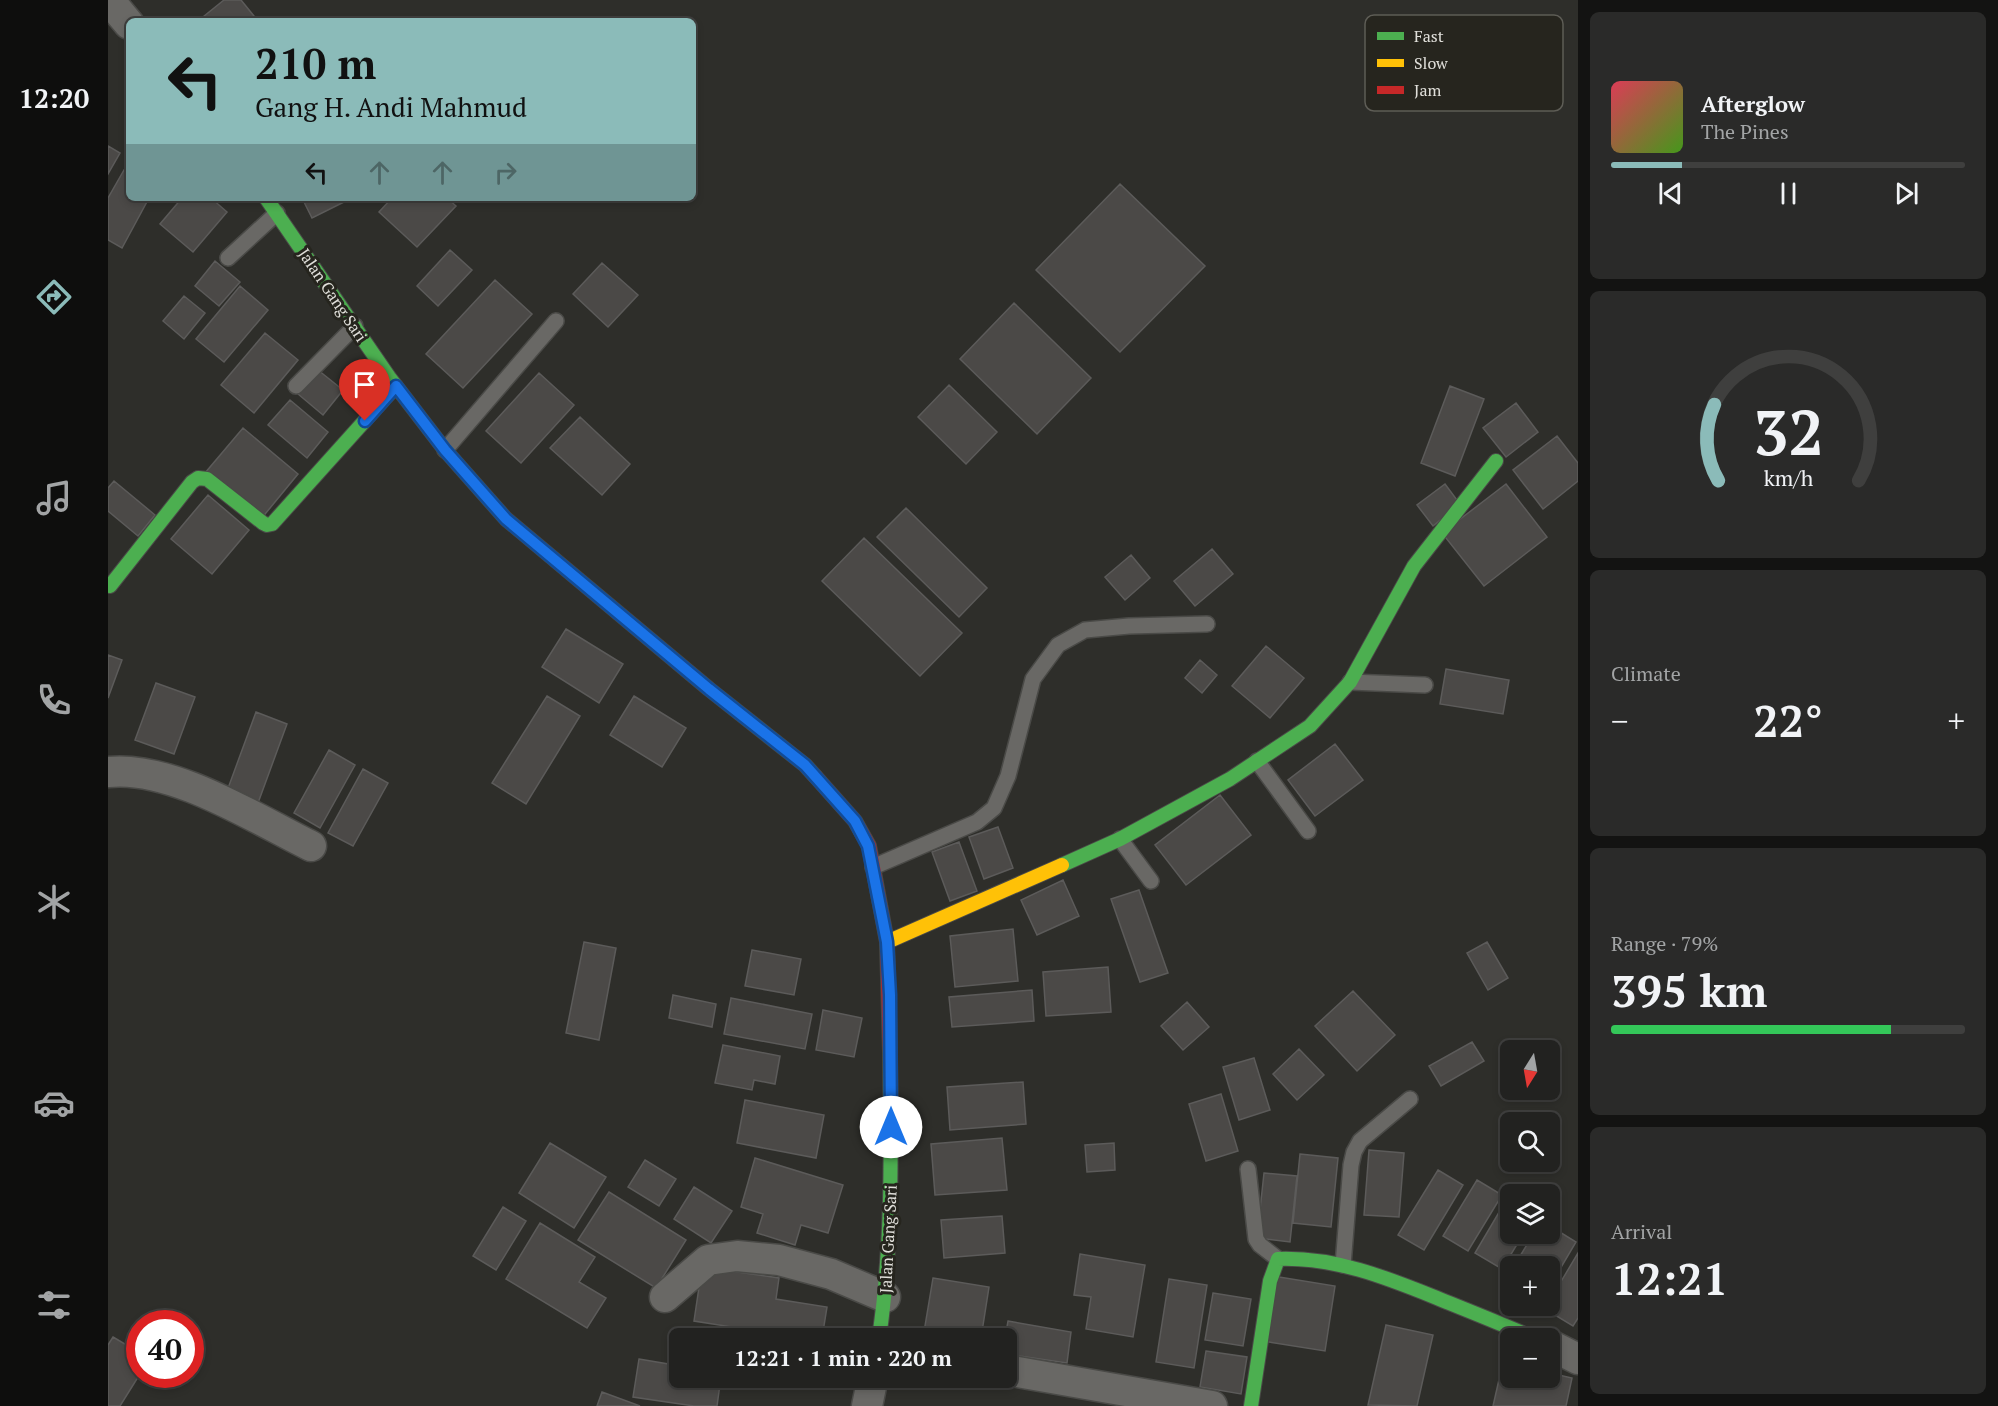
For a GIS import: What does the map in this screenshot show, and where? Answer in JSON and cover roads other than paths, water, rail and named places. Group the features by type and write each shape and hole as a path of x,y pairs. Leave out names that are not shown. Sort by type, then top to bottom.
{"street":[{"path":"109,0 126,20"},
{"name":"Jalan Gang Sari","path":"269,201 396,386 445,450 506,519 709,689 805,765 855,821 868,846 873,867 887,942 890,995 891,1192 885,1297 880,1328"},
{"path":"110,586 198,478 207,479 263,523 272,524 396,386"},
{"path":"887,942 1120,839 1230,779 1310,726 1350,682 1414,566 1496,462"},
{"path":"108,772 129,770 199,790 311,846"},
{"path":"665,1297 708,1260 737,1256 779,1260 831,1274 885,1297"},
{"path":"1251,1406 1270,1281 1278,1258 1323,1258 1386,1277 1510,1328"},
{"path":"1560,1350 1578,1359"},
{"path":"1017,1372 1212,1406"},
{"path":"867,1406 871,1388"}],"lane":[{"path":"228,258 277,213"},
{"path":"445,450 556,321"},
{"path":"296,386 355,326"},
{"path":"873,867 977,822 994,808 1008,776 1033,679 1058,645 1085,630 1129,626 1207,624"},
{"path":"1350,682 1425,685"},
{"path":"1257,761 1308,831"},
{"path":"1120,839 1151,881"},
{"path":"1343,1265 1354,1152 1360,1141 1410,1099"},
{"path":"1248,1169 1256,1239 1260,1245 1278,1258"}]}
